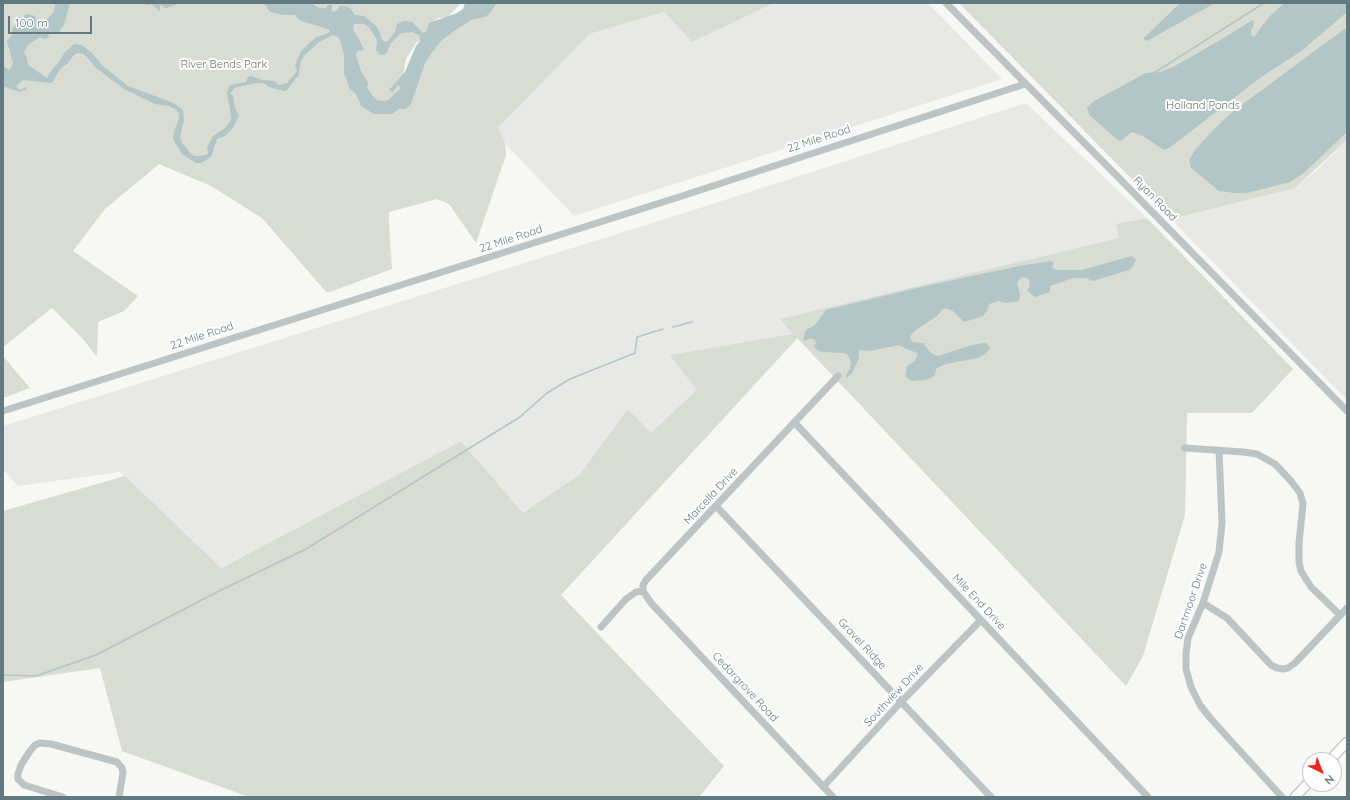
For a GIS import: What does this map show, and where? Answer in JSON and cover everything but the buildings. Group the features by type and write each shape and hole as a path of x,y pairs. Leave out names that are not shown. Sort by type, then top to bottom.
{"main road":[{"path":"1338,752 1347,742"},
{"path":"1295,797 1302,790"}],"street":[{"name":"Ryan Road","path":"946,3 1347,411"},
{"name":"22 Mile Road","path":"3,412 672,199 1025,84"},
{"name":"Marcella Drive","path":"642,591 646,580 838,376"},
{"name":"Mile End Drive","path":"794,422 1148,797"},
{"path":"1185,448 1253,453 1261,455 1275,464 1296,487 1300,493 1303,504 1299,542 1299,562 1301,571 1311,587 1340,616"},
{"name":"Dartmoor Drive","path":"1219,450 1221,533 1217,559 1203,603 1190,634 1186,654 1186,670 1193,694 1200,705 1282,797"},
{"name":"Gravel Ridge","path":"716,506 991,797"},
{"path":"601,627 626,599 636,592 642,591"},
{"name":"Cedargrove Road","path":"642,591 651,603 833,797"},
{"path":"1203,603 1227,618 1271,665 1280,669 1288,668 1295,663 1347,608"},
{"name":"Southview Drive","path":"823,787 901,702 981,620"},
{"path":"60,797 24,785 18,779 21,765 35,745 40,743 51,744 117,762 124,773 119,797"}],"shaded area":[{"path":"56,3 70,3 64,25 59,32 49,33 48,38 45,39 40,37 28,45 24,53 27,58 28,65 47,78 65,52 74,44 82,45 92,53 103,66 128,86 175,104 183,110 184,120 180,137 182,143 191,154 200,156 208,154 207,148 213,136 224,129 231,120 227,93 229,86 246,82 248,77 251,76 262,80 274,81 279,85 287,83 297,71 295,66 301,51 315,38 330,32 325,28 301,21 295,15 283,15 270,12 264,3 310,3 320,8 326,8 328,5 332,5 332,12 338,10 339,6 345,6 350,8 355,15 364,16 376,26 382,40 385,42 388,41 395,32 397,24 404,21 412,22 423,33 426,32 429,23 457,13 463,9 465,3 497,3 485,17 471,20 442,40 425,63 411,104 406,109 399,109 392,114 374,114 361,106 356,94 350,89 344,73 344,55 338,37 334,35 319,42 305,55 301,61 298,77 287,90 284,91 269,87 264,83 258,83 236,87 230,93 233,96 235,108 239,115 233,128 225,136 217,139 211,157 201,163 196,163 182,154 173,138 179,118 179,113 175,109 169,106 155,104 124,89 96,68 83,54 78,53 74,55 67,64 60,69 51,83 23,80 16,87 21,90 25,87 27,89 20,92 3,86 3,66 9,70 13,64 7,41 12,35 12,29 14,26 21,22 25,15 28,14 35,16 38,24 43,23 53,13","holes":["354,24 364,24 369,27 377,40 376,50 382,55 386,54 391,43 401,33 412,32 419,35 420,41 416,46 405,72 389,90 393,92 398,85 401,88 388,100 377,100 371,94 367,87 368,83 361,71 356,55 357,51 364,50 353,30"]},
{"path":"142,3 181,3 166,8 160,5 160,11 151,4 147,5"},
{"path":"774,3 928,3 1002,79 574,216 494,132 589,33 664,12 692,42"},
{"path":"1180,3 1215,3 1147,41 1143,39"},
{"path":"1284,3 1347,3 1347,12 1300,52 1264,75 1169,148 1164,150 1143,136 1132,132 1121,141 1118,140 1089,115 1087,108 1094,101 1146,73 1161,72 1173,67 1253,20 1254,25 1251,30 1251,35 1254,37 1269,17"},
{"path":"1347,27 1347,132 1304,173 1290,182 1247,193 1235,193 1219,191 1191,168 1189,160 1195,150 1232,112"},
{"path":"1026,103 1147,218 1116,224 1120,238 781,319 798,338 681,465 628,409 580,474 523,513 461,441 220,568 120,472 18,486 3,470 3,426 681,214"},
{"path":"1347,140 1347,400 1170,218 1302,182 1316,171"},
{"path":"1132,256 1136,260 1134,265 1129,270 1093,281 1086,278 1073,278 1050,286 1050,292 1035,297 1027,290 1030,286 1029,279 1022,277 1017,282 1020,294 1019,301 1006,303 998,301 989,304 988,309 983,316 964,322 953,311 946,308 942,310 937,316 911,335 910,339 913,342 923,343 931,353 938,356 972,345 986,343 990,347 985,354 978,358 946,364 939,367 936,369 935,375 924,380 911,381 905,376 907,366 915,361 918,353 899,345 870,351 859,350 859,358 852,373 846,378 851,362 848,355 844,353 822,352 817,350 814,346 816,343 815,340 812,338 803,341 806,330 815,325 826,310 925,286 1024,265 1052,261 1054,264 1052,266 1056,270 1082,270"}],"green space":[{"name":"River Bends Park","path":"3,3 461,3 448,17 438,18 428,25 428,35 474,3 774,3 692,42 664,12 589,34 498,128 505,143 506,155 476,243 449,204 437,199 389,212 392,269 327,293 262,218 211,186 159,164 105,209 73,251 138,296 124,311 98,322 97,357 83,339 52,308 3,347","holes":["427,36 400,96 406,59 416,43"]},
{"name":"Holland Ponds","path":"959,3 1347,3 1347,140 1295,188 1171,219"},
{"path":"1147,218 1293,369 1252,413 1187,413 1185,515 1143,656 1126,686 797,338 561,595 724,766 699,797 249,797 122,751 100,668 3,682 3,511 125,476 221,568 461,441 523,513 580,474 628,409 651,433 697,390 670,355 793,334 780,319 1119,238 1116,224"},
{"path":"3,356 30,388 3,398"}],"waterway":[{"path":"1154,73 1264,3"},
{"path":"673,327 692,322"},
{"path":"3,675 36,676 96,655 219,591 306,549 520,417 547,393 570,379 635,353 637,337 663,329"}]}
